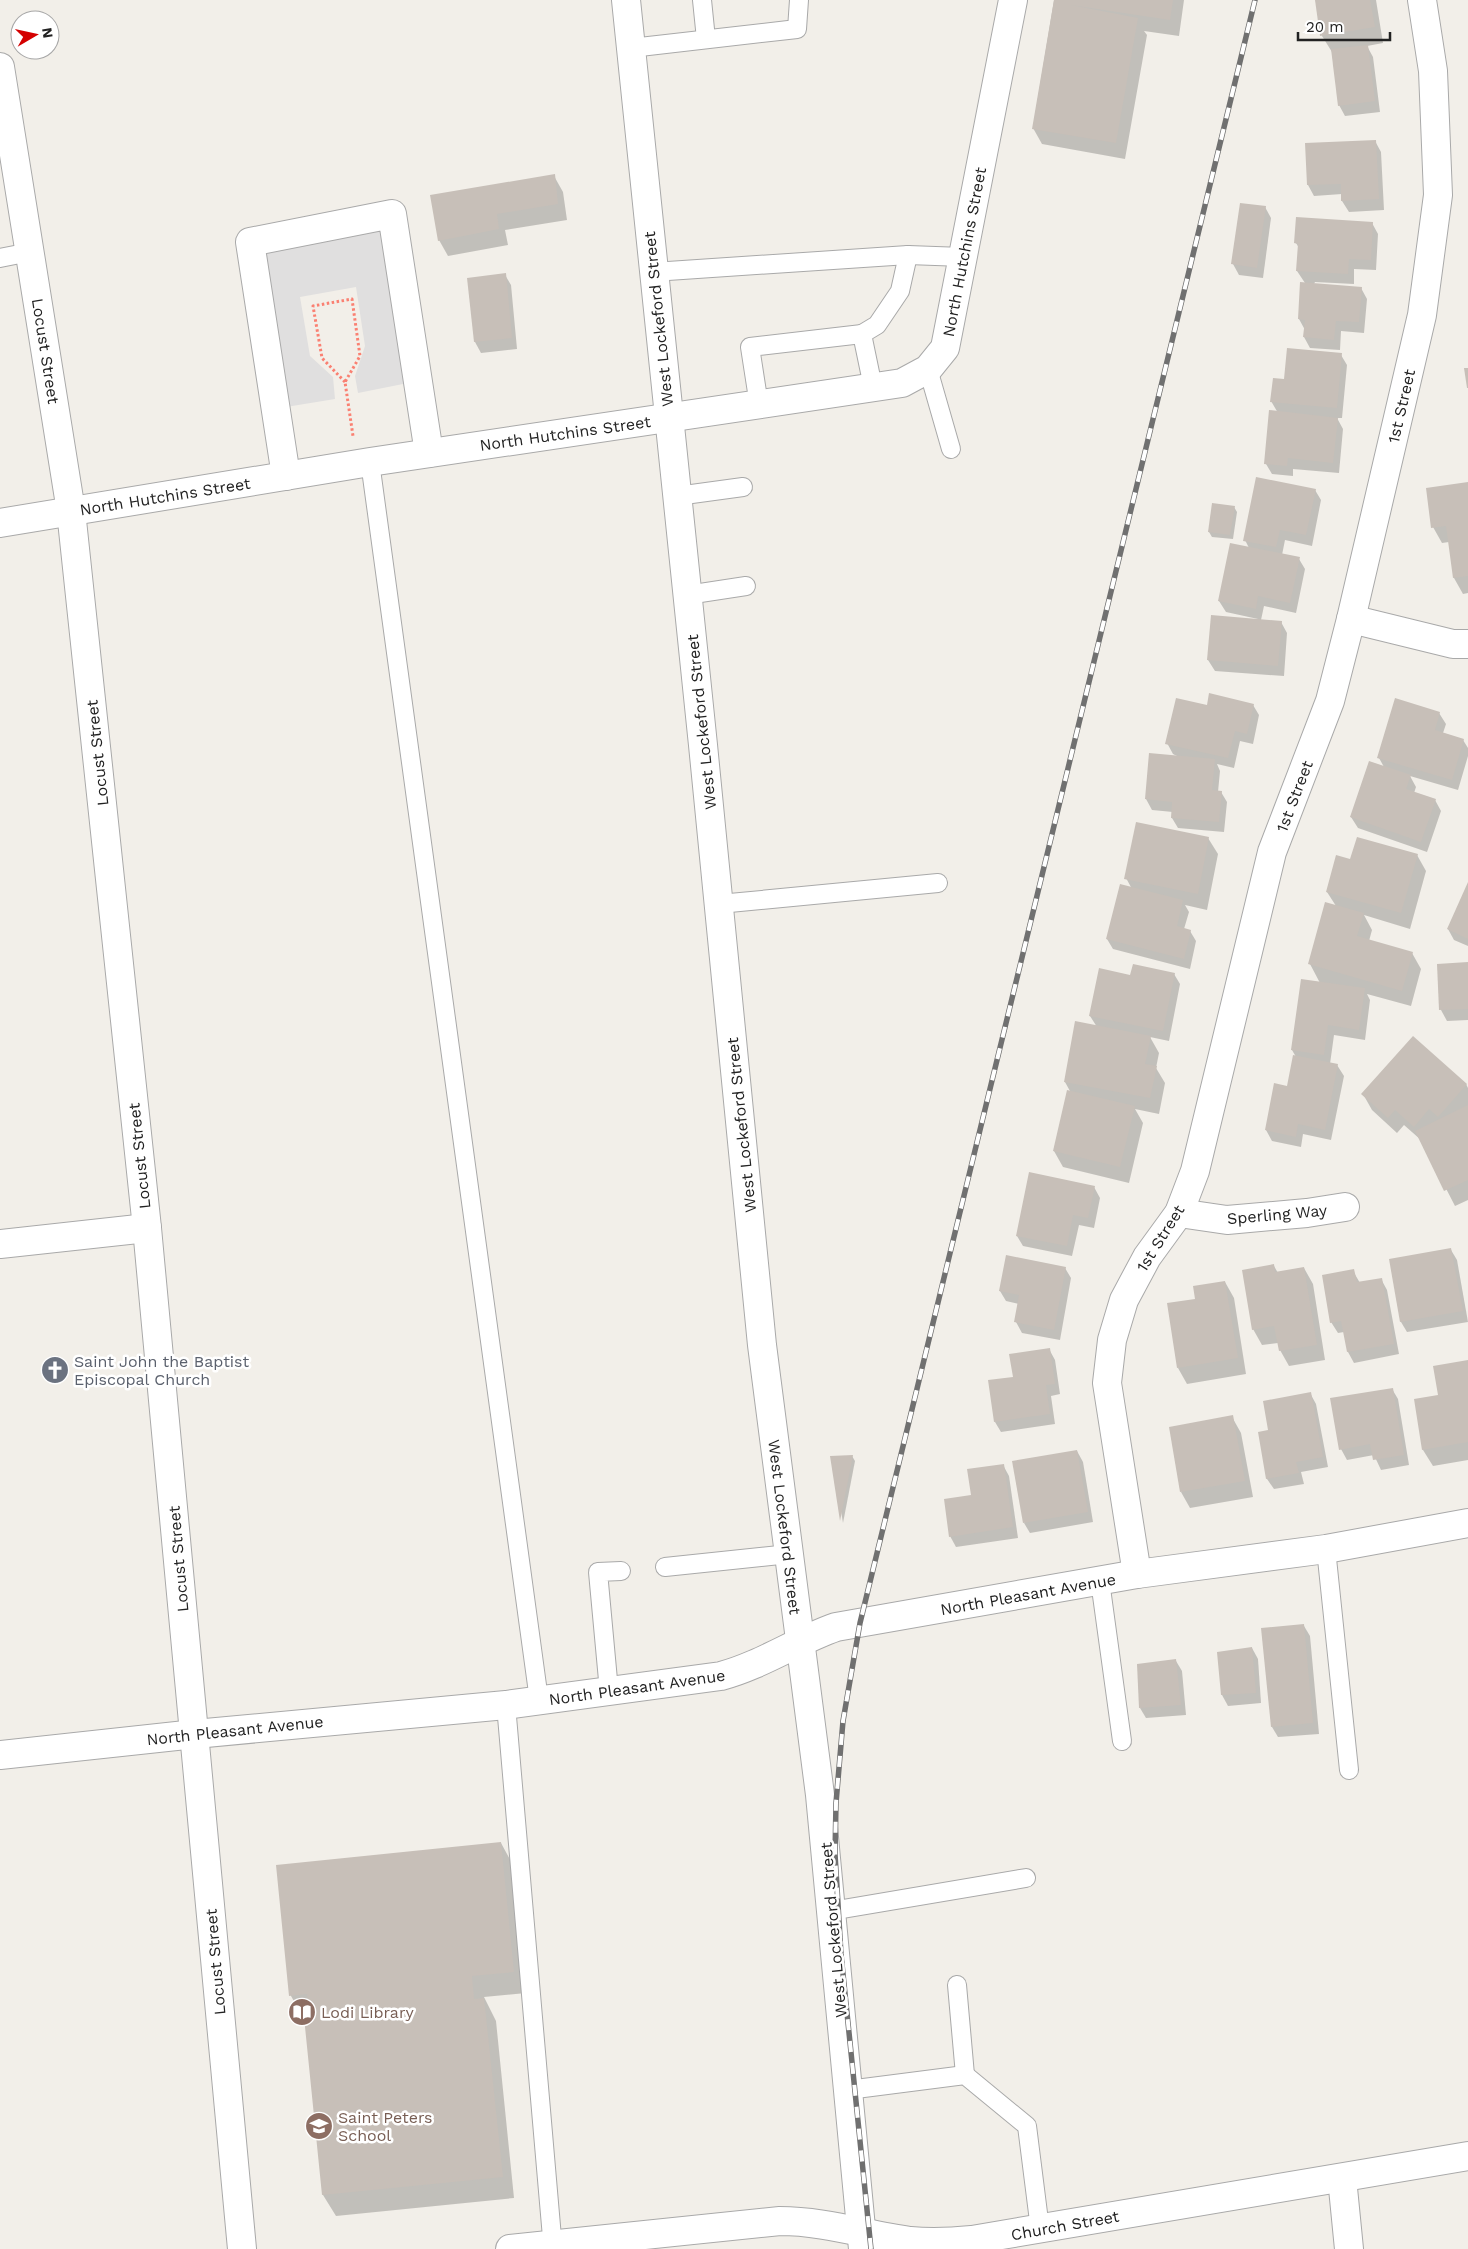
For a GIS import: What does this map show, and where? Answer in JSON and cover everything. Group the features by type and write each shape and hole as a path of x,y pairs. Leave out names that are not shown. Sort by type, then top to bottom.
{"street":[{"name":"West Lockeford Street","path":"626,0 719,904 762,1345 820,1794 862,2240"},
{"name":"North Hutchins Street","path":"0,523 363,462 668,419 873,387 902,382 928,369 945,348 1013,0"},
{"name":"1st Street","path":"1137,1574 1107,1383 1112,1340 1124,1300 1147,1257 1179,1213 1194,1171 1272,852 1330,701 1422,315 1438,195 1433,71 1422,0"},
{"name":"Locust Street","path":"0,67 71,511 147,1228 242,2249"},
{"path":"286,476 250,242 392,214 429,453"},
{"path":"1351,619 1453,644 1468,644"},
{"name":"Sperling Way","path":"1179,1213 1227,1220 1345,1207"},
{"path":"0,1244 147,1228"},
{"name":"North Pleasant Avenue","path":"0,1755 195,1734 506,1705 721,1676 740,1671 836,1627 1137,1574 1326,1549 1468,1523"},
{"name":"Church Street","path":"510,2249 552,2247 780,2221 818,2224 862,2240 947,2242 972,2240 1468,2156"},
{"path":"1342,2178 1349,2249"}],"lane":[{"path":"702,0 706,39"},
{"path":"631,48 796,29 800,0"},
{"path":"0,258 30,252"},
{"path":"760,405 750,348 862,334 877,325 900,291 908,255"},
{"path":"653,272 908,255 963,257"},
{"path":"862,334 873,387"},
{"path":"928,369 952,449"},
{"path":"363,462 539,1700"},
{"path":"677,496 743,487"},
{"path":"687,595 746,586"},
{"path":"719,904 938,883"},
{"path":"1326,1549 1349,1770"},
{"path":"665,1567 789,1554"},
{"path":"609,1691 598,1572 621,1571"},
{"path":"1100,1581 1122,1741"},
{"path":"506,1705 552,2247"},
{"path":"831,1911 1026,1878"},
{"path":"957,1985 965,2075 1028,2126 1040,2229"},
{"path":"848,2090 965,2075"}],"path":[{"path":"345,382 360,356 352,299 313,306 322,358 345,382 363,462"}],"shaded area":[{"path":"381,231 408,383 358,393 355,376 365,346 356,287 300,297 310,356 333,377 335,399 286,407 262,254"}],"building":[{"path":"1054,0 1173,0 1170,20 1071,5 1138,18 1116,143 1032,129"},
{"path":"1315,0 1370,0 1375,27 1320,36"},
{"path":"1368,45 1375,101 1338,106 1331,49"},
{"path":"1376,140 1379,199 1341,201 1341,184 1307,185 1305,143"},
{"path":"555,174 558,204 497,214 499,229 438,241 430,195"},
{"path":"1240,203 1266,206 1257,268 1231,264"},
{"path":"1296,217 1373,222 1371,260 1349,259 1348,274 1296,271 1298,244 1294,243"},
{"path":"506,273 512,338 474,342 467,278"},
{"path":"1300,282 1362,287 1359,322 1336,321 1334,340 1303,337 1305,320 1298,319"},
{"path":"1287,348 1342,353 1337,408 1270,402 1273,378 1284,379"},
{"path":"1464,368 1468,368 1468,388 1467,388"},
{"path":"1269,410 1338,418 1333,463 1288,458 1287,466 1264,464"},
{"path":"1256,477 1316,489 1306,535 1280,530 1276,547 1243,541"},
{"path":"1468,482 1468,576 1453,578 1446,526 1431,528 1426,488"},
{"path":"1212,503 1235,506 1230,535 1208,532"},
{"path":"1230,543 1300,557 1290,603 1258,596 1256,609 1218,601"},
{"path":"1211,615 1282,621 1278,666 1207,660"},
{"path":"1209,693 1254,704 1247,734 1235,731 1228,758 1165,744 1176,698 1207,705"},
{"path":"1395,698 1440,712 1435,730 1464,739 1452,780 1377,758"},
{"path":"1149,753 1215,759 1212,790 1222,791 1219,822 1171,818 1172,802 1145,799"},
{"path":"1369,761 1411,775 1406,789 1436,799 1421,842 1350,817"},
{"path":"1136,822 1209,837 1198,894 1124,879"},
{"path":"1357,837 1418,854 1401,913 1326,892 1336,855 1350,859"},
{"path":"1468,882 1468,939 1447,929"},
{"path":"1120,884 1183,900 1177,926 1191,930 1184,959 1106,939"},
{"path":"1325,902 1364,913 1357,936 1413,952 1402,991 1308,964"},
{"path":"1468,962 1468,1009 1439,1010 1437,964"},
{"path":"1133,964 1175,973 1163,1031 1089,1016 1099,968 1130,975"},
{"path":"1301,979 1365,988 1359,1030 1328,1025 1324,1055 1291,1050"},
{"path":"1075,1021 1151,1036 1145,1064 1157,1066 1150,1098 1064,1082"},
{"path":"1413,1036 1467,1084 1438,1117 1429,1109 1414,1127 1395,1110 1388,1118 1361,1094"},
{"path":"1293,1055 1338,1064 1325,1130 1298,1124 1296,1137 1265,1130 1274,1083 1287,1086"},
{"path":"1067,1090 1135,1106 1120,1167 1053,1151"},
{"path":"1468,1105 1468,1180 1444,1191 1415,1131"},
{"path":"1029,1172 1095,1186 1088,1218 1073,1215 1067,1246 1016,1236"},
{"path":"1451,1248 1463,1311 1400,1322 1389,1259"},
{"path":"1006,1255 1066,1267 1054,1330 1014,1322 1019,1295 999,1291"},
{"path":"1274,1264 1275,1272 1304,1267 1317,1345 1279,1351 1274,1326 1252,1330 1242,1270"},
{"path":"1354,1269 1357,1282 1382,1278 1394,1344 1347,1352 1341,1321 1330,1323 1322,1275"},
{"path":"1225,1281 1238,1358 1177,1368 1167,1303 1195,1299 1193,1286"},
{"path":"1050,1348 1055,1384 1046,1385 1050,1414 994,1422 988,1380 1013,1377 1009,1354"},
{"path":"1468,1360 1468,1442 1422,1450 1414,1399 1438,1395 1433,1366"},
{"path":"1393,1388 1404,1455 1373,1460 1370,1444 1339,1450 1330,1398"},
{"path":"1311,1392 1323,1457 1296,1462 1299,1473 1266,1479 1258,1432 1268,1430 1263,1401"},
{"path":"1233,1415 1245,1481 1180,1492 1169,1427"},
{"path":"1077,1450 1088,1512 1023,1523 1012,1461"},
{"path":"853,1455 840,1521 830,1456"},
{"path":"1004,1464 1013,1527 949,1537 944,1499 971,1495 967,1469"},
{"path":"1304,1624 1313,1723 1271,1727 1261,1628"},
{"path":"1252,1647 1256,1693 1221,1695 1217,1652"},
{"path":"1176,1659 1181,1705 1139,1708 1137,1664"},
{"path":"501,1842 514,1972 472,1976 474,1999 484,1998 503,2177 322,2195 304,2017 309,2016 307,1994 289,1996 276,1865"}],"railway":[{"path":"871,2249 841,1954 835,1854 836,1803 843,1721 860,1623 1255,0"}],"place":[{"name":"Saint John the Baptist Episcopal Church","path":"55,1370"},
{"name":"Lodi Library","path":"302,2012"},
{"name":"Saint Peters School","path":"319,2126"}]}
